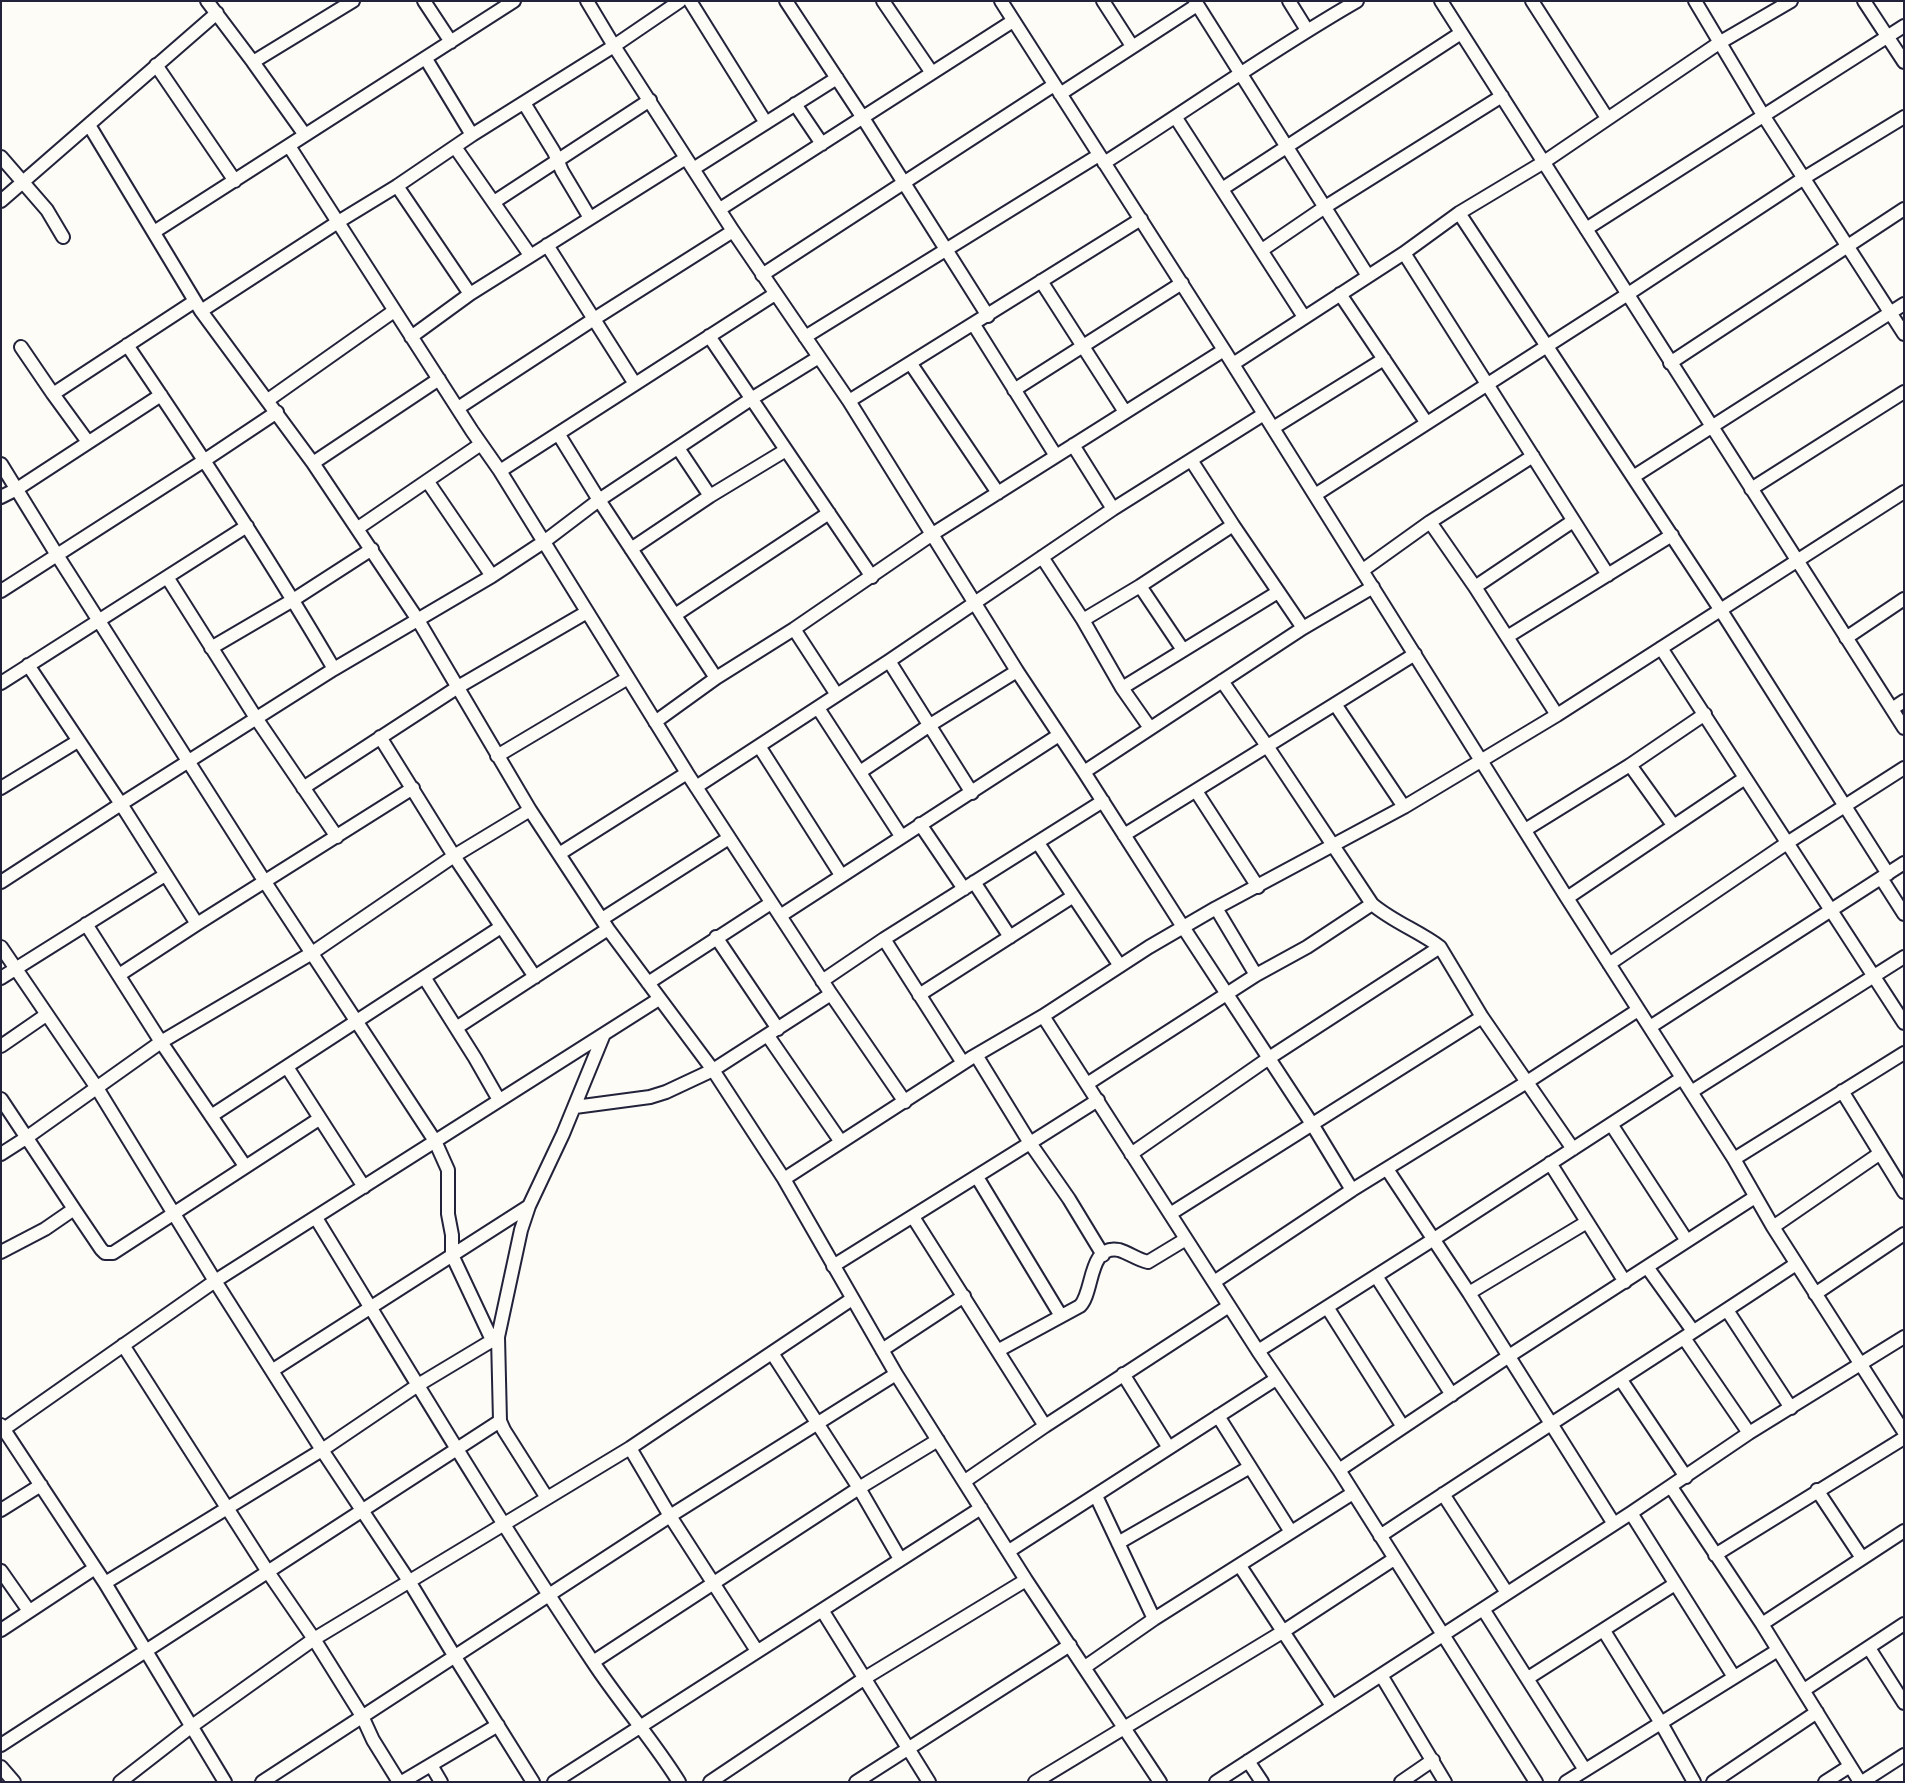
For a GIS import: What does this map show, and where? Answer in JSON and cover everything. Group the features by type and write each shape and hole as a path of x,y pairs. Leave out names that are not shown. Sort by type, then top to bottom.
{"street":[{"path":"254,62 353,1"},
{"path":"424,1 451,42"},
{"path":"154,232 514,1"},
{"path":"588,1 614,46 689,164 762,275 849,401 1016,671 1103,801 1183,928 1312,1124 1352,1190"},
{"path":"53,394 127,345 198,306 397,186 472,135 614,46 680,1"},
{"path":"690,1 766,123"},
{"path":"786,1 863,118 902,183 988,316"},
{"path":"883,1 932,73"},
{"path":"1001,1 1182,283 1567,898 1734,1159 1772,1227 1904,1432"},
{"path":"1103,1 1132,46"},
{"path":"1289,1 1307,30"},
{"path":"806,337 946,250 1176,118 1307,30 1357,1"},
{"path":"1441,1 1904,728"},
{"path":"1532,1 1607,118"},
{"path":"1695,1 1763,115 1904,334"},
{"path":"1233,364 1404,253 1459,214 1544,162 1719,43 1791,1"},
{"path":"1864,1 1904,62"},
{"path":"762,275 902,183 1132,46 1196,3 1368,276"},
{"path":"1,201 156,65 213,5 305,135"},
{"path":"720,209 1013,21"},
{"path":"1586,229 1904,26"},
{"path":"1222,189 1461,33"},
{"path":"426,59 472,135"},
{"path":"156,65 235,181"},
{"path":"411,337 470,294 590,218 766,123 837,78"},
{"path":"1262,250 1502,96"},
{"path":"494,202 558,162 650,100"},
{"path":"524,103 590,218"},
{"path":"795,104 822,144"},
{"path":"1315,494 1628,294 1804,178 1904,117"},
{"path":"1176,118 1304,317"},
{"path":"89,125 198,306 314,463 418,620 497,756 558,854 605,924 713,1070 784,1179 896,1374 1026,1580 1160,1782"},
{"path":"289,146 545,541 686,773 822,981 905,1102"},
{"path":"455,147 530,256"},
{"path":"1,157 47,210 63,237"},
{"path":"397,186 470,294"},
{"path":"1670,363 1904,210"},
{"path":"1459,214 1720,609 1845,806 1885,876 1904,914"},
{"path":"849,401 1141,220"},
{"path":"458,408 733,231"},
{"path":"547,245 634,384"},
{"path":"1404,253 1608,574"},
{"path":"1041,281 1125,412"},
{"path":"1014,390 1182,283"},
{"path":"500,471 559,435 634,384 775,294"},
{"path":"1340,294 1426,422"},
{"path":"1633,477 1904,304"},
{"path":"268,400 394,310"},
{"path":"974,325 1056,456"},
{"path":"710,336 872,577"},
{"path":"127,345 205,460 334,669"},
{"path":"22,347 88,442"},
{"path":"655,722 716,678 794,629 931,535 1224,350"},
{"path":"1,882 334,669 492,576 545,541 599,500 818,357"},
{"path":"1273,428 1384,359"},
{"path":"911,364 998,493"},
{"path":"314,463 439,379"},
{"path":"1751,489 1904,392"},
{"path":"1,497 18,489 161,395"},
{"path":"1,591 277,412"},
{"path":"696,787 889,661 1112,509 1264,414"},
{"path":"559,435 599,500 716,678"},
{"path":"358,528 481,444"},
{"path":"1073,445 1112,509"},
{"path":"678,448 710,496"},
{"path":"631,549 710,496 786,450"},
{"path":"1362,570 1430,522 1532,456"},
{"path":"1191,460 1303,628"},
{"path":"1,464 99,622 265,882 355,1022 435,1141 448,1170 448,1214 452,1235 452,1255 495,1339"},
{"path":"428,482 492,576"},
{"path":"784,1179 963,1063 1043,1016 1120,966 1216,908 1404,807 1482,761 1904,492"},
{"path":"674,615 829,514"},
{"path":"1475,586 1573,521"},
{"path":"1430,522 1475,586 1557,714"},
{"path":"1083,620 1140,586 1233,525"},
{"path":"1,683 247,526"},
{"path":"1507,637 1672,535"},
{"path":"211,648 293,600 372,549"},
{"path":"1042,557 1083,620 1122,688 1150,728"},
{"path":"167,578 256,718 337,837"},
{"path":"1140,586 1183,650"},
{"path":"1084,772 1303,628 1373,587"},
{"path":"1122,688 1278,592"},
{"path":"1846,638 1904,599"},
{"path":"303,788 458,687 587,612"},
{"path":"794,629 837,695"},
{"path":"1661,648 1904,1023"},
{"path":"1124,835 1415,654"},
{"path":"889,661 972,793"},
{"path":"28,666 121,804 197,924"},
{"path":"860,772 1016,671"},
{"path":"497,756 628,678"},
{"path":"1222,681 1372,904 1394,921 1430,939 1440,947 1482,1017 1573,1149"},
{"path":"1892,709 1904,701"},
{"path":"1335,704 1404,807"},
{"path":"818,708 901,836"},
{"path":"1525,830 1705,714"},
{"path":"780,916 1059,735"},
{"path":"380,737 454,856 535,977"},
{"path":"1,788 78,741"},
{"path":"759,746 841,875"},
{"path":"1630,764 1673,826"},
{"path":"1609,964 1787,843 1904,768"},
{"path":"558,854 686,773"},
{"path":"1567,898 1745,778"},
{"path":"119,975 413,788"},
{"path":"1196,791 1258,887"},
{"path":"822,981 884,939 1103,801"},
{"path":"1,1154 161,1042 312,953 454,856 530,810"},
{"path":"920,824 1010,937"},
{"path":"456,1028 535,977 605,924 729,838"},
{"path":"1038,843 1072,897 1120,966"},
{"path":"1650,1026 1832,911 1904,863"},
{"path":"1,978 165,875"},
{"path":"919,995 1072,897"},
{"path":"648,983 771,902"},
{"path":"1087,1084 1256,975 1307,947 1372,904"},
{"path":"1216,908 1256,975"},
{"path":"86,924 161,1042 245,1166"},
{"path":"211,1116 501,927"},
{"path":"716,937 842,1142"},
{"path":"884,939 963,1063"},
{"path":"1,947 97,1088 215,1281 322,1450 409,1581 533,1782"},
{"path":"1131,1154 1268,1058 1440,947"},
{"path":"1691,1092 1904,957"},
{"path":"424,978 499,1100"},
{"path":"575,1107 659,1094 713,1070 831,994"},
{"path":"225,1782 95,1568 2,1427 215,1281 659,999"},
{"path":"1214,1282 1352,1190 1527,1082 1638,1010"},
{"path":"1,1046 46,1015"},
{"path":"1043,1016 1276,1379 1339,1470 1536,1782"},
{"path":"1170,1214 1482,1017"},
{"path":"547,1498 500,1421 495,1339 521,1230 529,1206 575,1107 604,1034"},
{"path":"1734,1159 1904,1053"},
{"path":"976,1055 1030,1144 1069,1199 1103,1255"},
{"path":"287,1067 364,1187"},
{"path":"1258,1351 1682,1078"},
{"path":"1842,1091 1904,1192"},
{"path":"1,1100 101,1249 109,1254 119,1250 319,1119"},
{"path":"833,1266 1098,1100"},
{"path":"1611,1124 1687,1241"},
{"path":"1772,1227 1879,1154"},
{"path":"1550,1163 1625,1282"},
{"path":"1387,1169 1469,1293 1614,1524"},
{"path":"977,1177 1062,1316"},
{"path":"1339,1470 1509,1356 1755,1197"},
{"path":"273,1370 529,1206"},
{"path":"1,1252 45,1229 74,1209"},
{"path":"913,1217 999,1350 1045,1426"},
{"path":"316,1218 549,1594 593,1662 679,1782"},
{"path":"1469,1293 1587,1222"},
{"path":"1815,1294 1904,1234"},
{"path":"999,1350 1072,1312 1084,1302 1093,1268 1103,1255 1119,1250 1148,1262 1186,1240"},
{"path":"1380,1536 1796,1264"},
{"path":"1647,1268 1749,1433"},
{"path":"1376,1276 1452,1395"},
{"path":"882,1350 964,1296"},
{"path":"127,1780 192,1726 314,1639 630,1448 852,1299"},
{"path":"965,1481 1123,1374 1229,1306"},
{"path":"1327,1307 1403,1428"},
{"path":"1726,1310 1791,1408"},
{"path":"1216,1782 1631,1514 1749,1433 1904,1337"},
{"path":"105,1584 322,1450 418,1385 495,1339"},
{"path":"123,1345 268,1572 314,1639 401,1782 498,1724"},
{"path":"772,1353 859,1488 900,1560"},
{"path":"262,1782 670,1516 896,1374"},
{"path":"1123,1374 1169,1448"},
{"path":"1009,1552 1276,1379"},
{"path":"1621,1380 1686,1477"},
{"path":"1218,1416 1291,1532"},
{"path":"1,1745 500,1421"},
{"path":"1715,1555 1817,1490 1904,1438"},
{"path":"593,1662 859,1488 938,1440"},
{"path":"630,1448 670,1516 757,1651"},
{"path":"1118,1543 1250,1467"},
{"path":"1,1510 41,1485"},
{"path":"1671,1487 1762,1624 1861,1782 1904,1754"},
{"path":"1817,1490 1862,1558"},
{"path":"1085,1667 1154,1619 1353,1493"},
{"path":"1444,1494 1507,1593"},
{"path":"1096,1496 1154,1619"},
{"path":"554,1782 981,1508"},
{"path":"1631,1514 1734,1677"},
{"path":"1762,1624 1904,1531"},
{"path":"1035,1782 1124,1726 1284,1631 1394,1559"},
{"path":"1240,1566 1332,1706"},
{"path":"1,1630 95,1568"},
{"path":"1,1571 29,1611"},
{"path":"710,1782 864,1678 1026,1580"},
{"path":"1528,1678 1604,1631 1674,1584"},
{"path":"1483,1609 1585,1770"},
{"path":"822,1610 929,1782"},
{"path":"1804,1690 1904,1624"},
{"path":"1604,1631 1661,1723 1694,1782"},
{"path":"856,1782 1070,1645"},
{"path":"1869,1648 1904,1703"},
{"path":"1566,1782 1778,1650"},
{"path":"1382,1675 1445,1782"},
{"path":"1713,1782 1817,1712"},
{"path":"1400,1782 1433,1760"},
{"path":"1248,1761 1262,1782"},
{"path":"431,1765 441,1782"},
{"path":"1825,1782 1850,1766"},
{"path":"1,1767 14,1782"}]}
